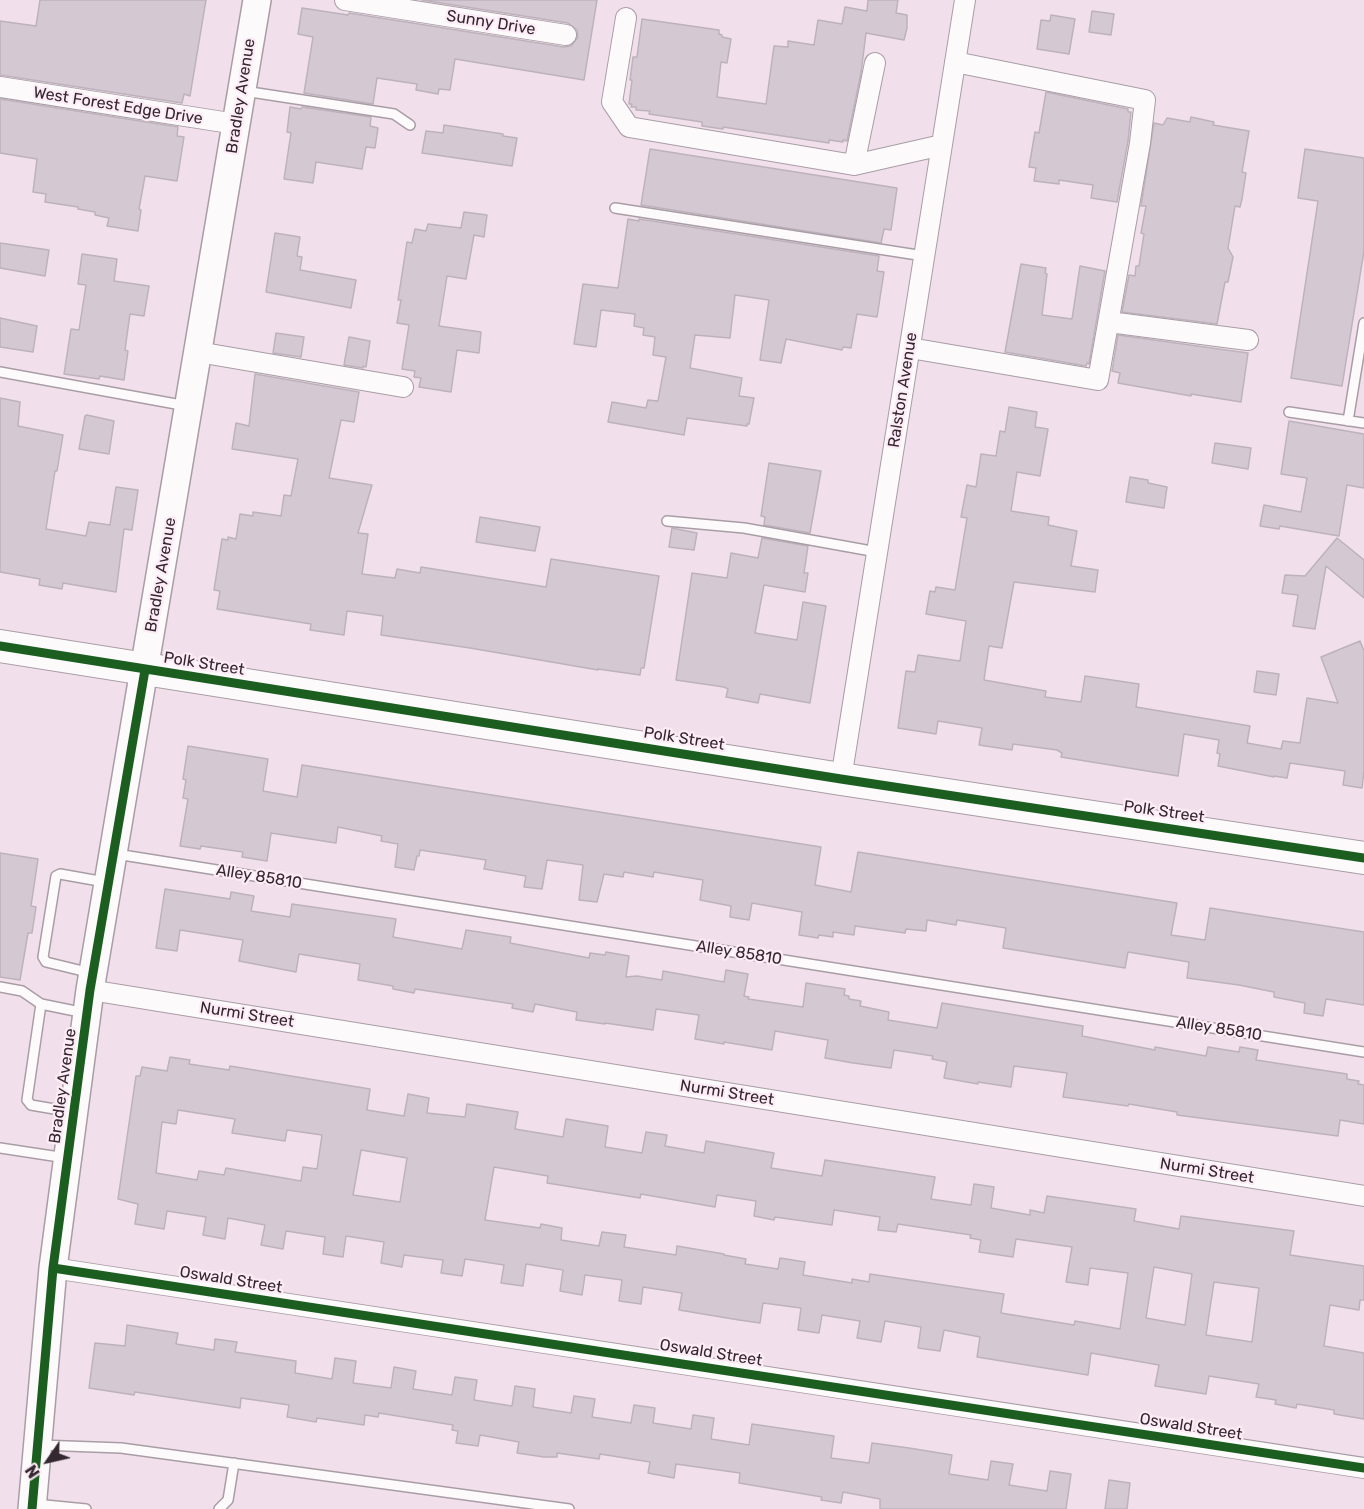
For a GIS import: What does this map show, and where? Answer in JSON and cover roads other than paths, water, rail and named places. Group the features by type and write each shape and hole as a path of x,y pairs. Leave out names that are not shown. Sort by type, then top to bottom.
{"main road":[{"name":"Polk Street","path":"0,646 841,779 1364,858"}],"street":[{"name":"Bradley Avenue","path":"32,1506 53,1268 90,992 257,0"},
{"name":"Sunny Drive","path":"345,0 566,35"},
{"name":"Ralston Avenue","path":"841,779 965,0"},
{"path":"626,18 612,102 629,127 854,165 942,145"},
{"path":"910,348 1098,380 1140,143 1145,100 955,62"},
{"path":"854,165 875,63"},
{"name":"West Forest Edge Drive","path":"0,87 236,124"},
{"path":"1109,322 1248,340"},
{"path":"198,352 404,387"},
{"name":"Nurmi Street","path":"90,992 1364,1196"},
{"name":"Oswald Street","path":"53,1268 1364,1468"}],"lane":[{"path":"242,90 394,114 410,125"},
{"path":"615,208 924,256"},
{"path":"1348,421 1364,323"},
{"path":"0,372 190,406"},
{"path":"1289,412 1364,423"},
{"path":"667,521 744,528 877,552"},
{"name":"Alley 85810","path":"114,854 1364,1052"},
{"path":"90,992 46,962 43,957 56,876 60,874 109,883"},
{"path":"0,987 22,991 41,1004 90,992"},
{"path":"41,1004 27,1100 31,1105 74,1113"},
{"path":"0,1148 68,1158"},
{"path":"38,1445 121,1448 569,1509"},
{"path":"219,1509 228,1500 234,1463"},
{"path":"32,1506 86,1509"}]}
